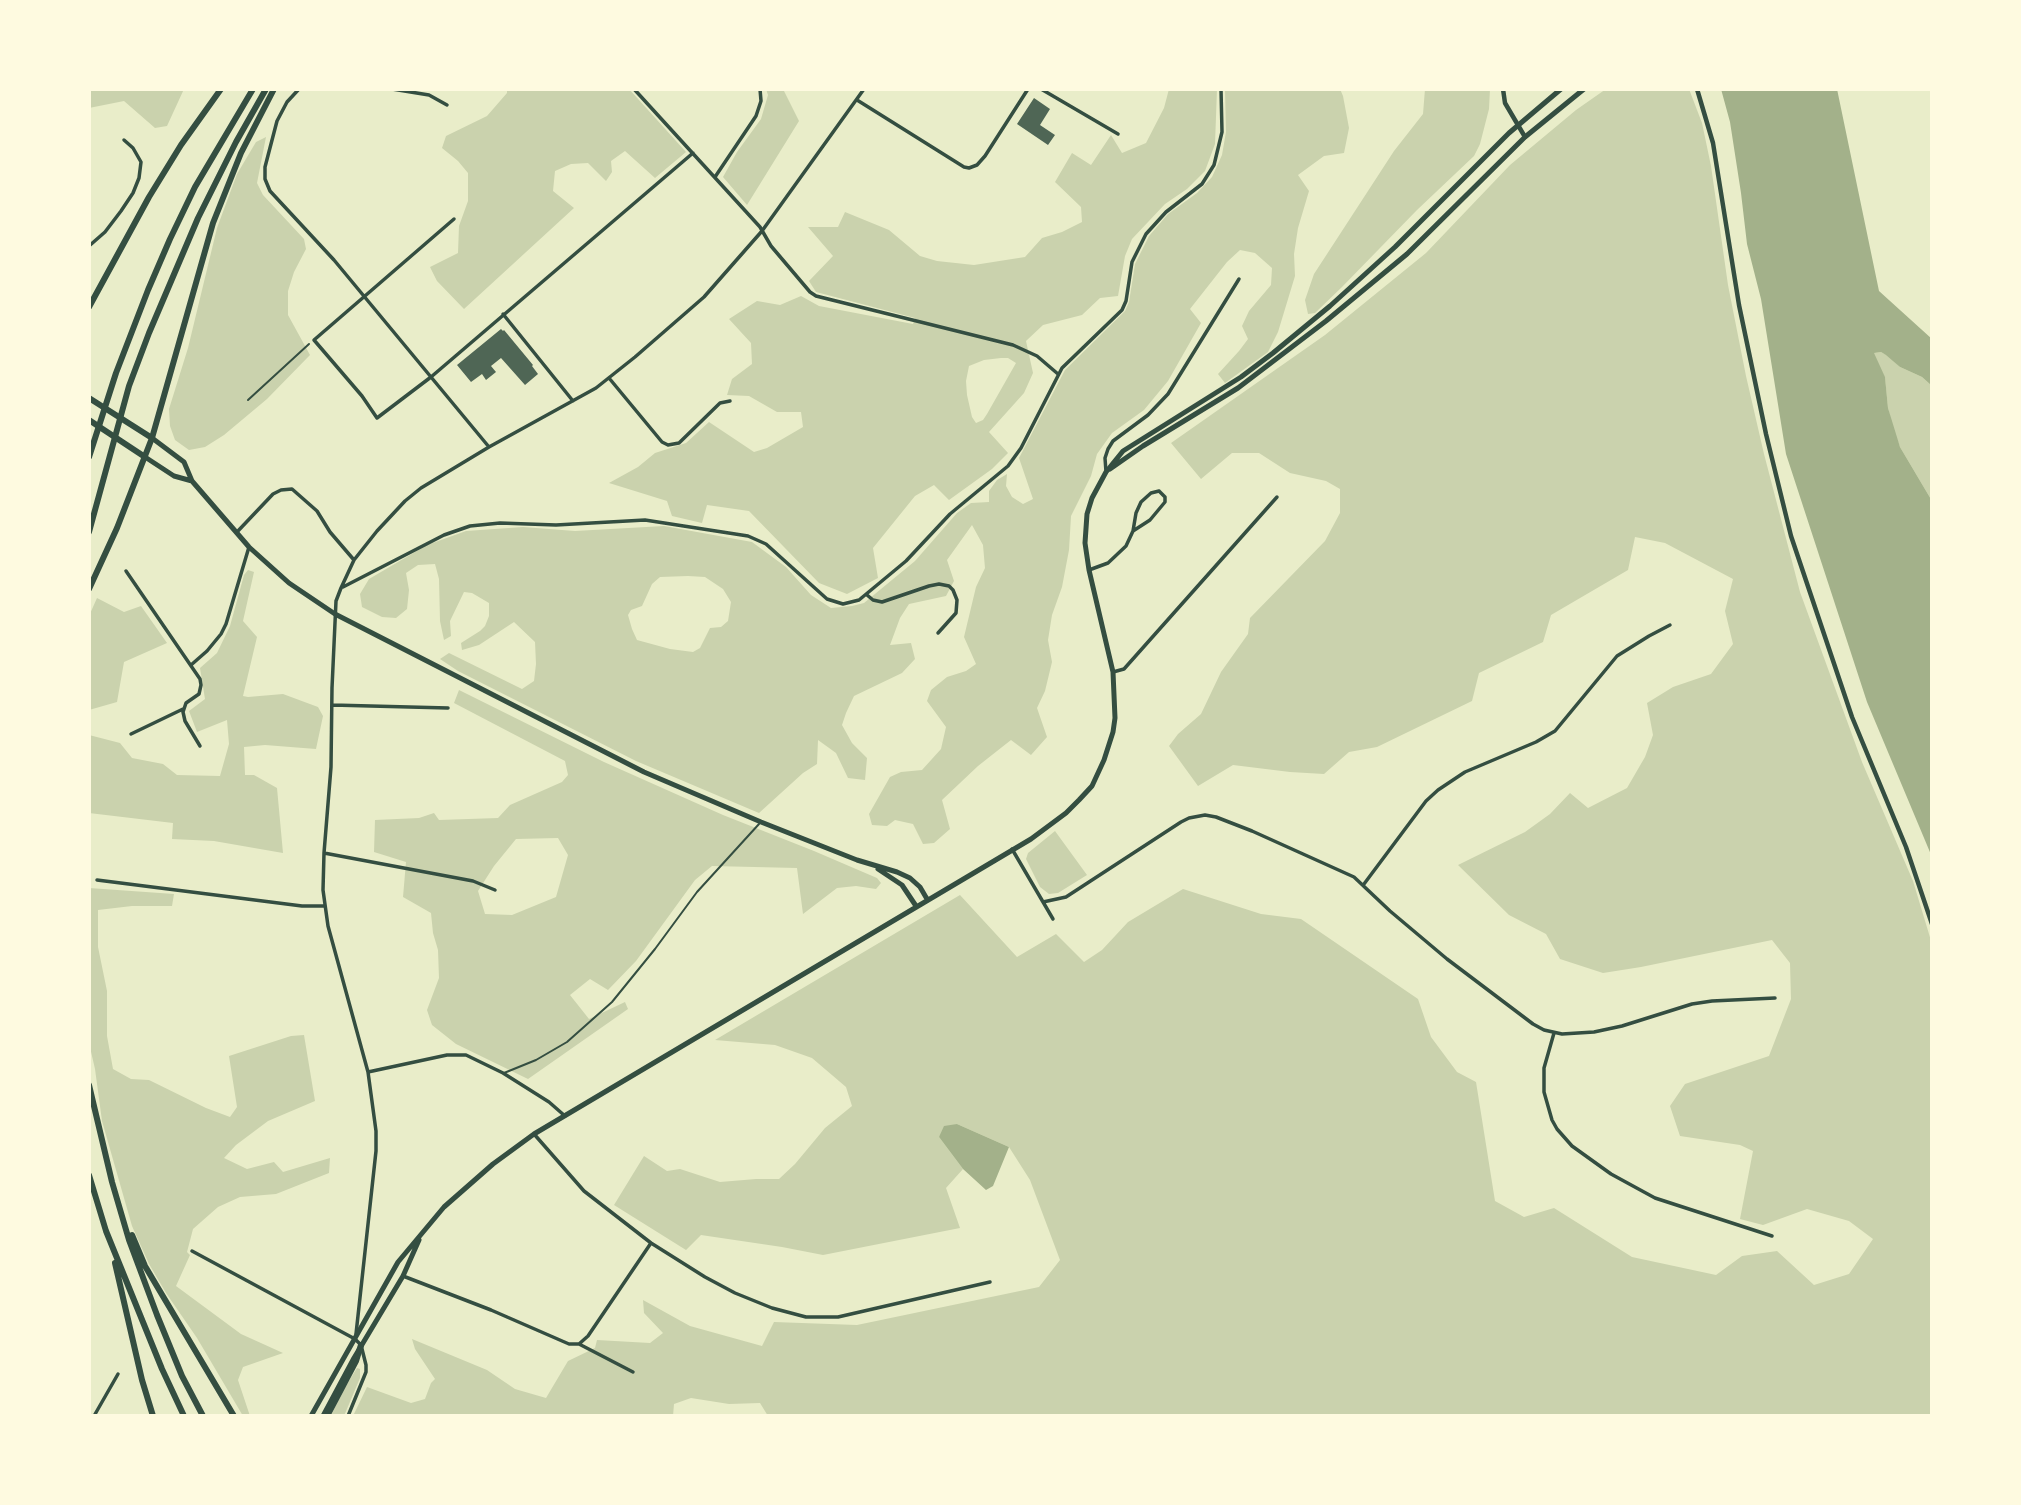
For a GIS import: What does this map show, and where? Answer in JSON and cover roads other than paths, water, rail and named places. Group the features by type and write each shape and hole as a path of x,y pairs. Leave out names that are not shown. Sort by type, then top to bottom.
{"highway":[{"path":"89,307 149,197 181,145 221,89"},
{"path":"89,457 116,373 170,239 195,187 253,89"},
{"path":"89,532 129,386 149,333 198,218 266,89"},
{"path":"89,589 117,528 152,438 213,223 241,153 274,89"},
{"path":"89,398 152,438"},
{"path":"89,420 145,457"},
{"path":"89,1085 129,1240 157,1315 183,1376 204,1416"},
{"path":"89,1175 121,1283 142,1380 153,1416"},
{"path":"121,1210 145,1266 234,1416"},
{"path":"106,1231 184,1416"},
{"path":"325,1416 356,1361 361,1345"}],"main road":[{"path":"311,1416 398,1262 444,1207 470,1183 534,1134 1050,826 1092,786 1113,732 1115,703 1113,672 1089,570 1085,534 1092,498 1106,472 1123,452 1241,377 1322,313 1395,247 1517,125 1561,89"},
{"path":"1106,472 1238,388 1326,321 1407,254 1525,137 1584,89"},
{"path":"152,438 184,462 192,481 249,547 289,583 335,614 611,756 698,797 910,878 920,887 927,899"},
{"path":"145,457 174,476 192,481"},
{"path":"873,866 902,885 916,906"},
{"path":"361,1345 403,1276 422,1234"}],"street":[{"path":"299,89 287,102 277,121 267,157 266,183 275,199 334,260 489,447"},
{"path":"392,89 429,94 447,104"},
{"path":"634,89 762,231 771,246 810,292 817,296 1013,345 1037,356 1058,374"},
{"path":"715,177 756,117 761,101 760,89"},
{"path":"355,1339 376,1151 375,1114 368,1072 328,926 325,906 324,853 329,798 335,614 341,588 354,560 390,515 405,501 436,478 609,378 704,297 762,231 864,89"},
{"path":"857,100 950,159 969,168 977,165 1028,89"},
{"path":"1041,89 1118,134"},
{"path":"341,588 444,535 470,526 645,520 748,536 766,544 827,599 844,604 859,600 906,561 950,514 1008,466 1021,448 1058,374 1071,358 1122,310 1126,302 1132,262 1146,234 1166,212 1195,190 1209,175 1218,154 1222,132 1222,89"},
{"path":"1503,89 1505,103 1525,137"},
{"path":"1697,89 1713,143 1739,305 1766,435 1791,536 1852,717 1906,847 1932,924"},
{"path":"89,246 105,232 121,211 139,178 141,162 133,148 124,140"},
{"path":"454,219 314,340 362,396 377,418 431,377 693,153"},
{"path":"1106,472 1105,458 1113,441 1148,415 1168,394 1239,279"},
{"path":"503,314 573,401"},
{"path":"609,378 662,442 668,445 679,443 720,403 730,401"},
{"path":"236,534 274,494 292,489 317,511 330,532 354,560"},
{"path":"1089,570 1108,563 1126,546 1141,502 1151,493 1159,491 1165,497 1165,502 1150,520 1133,531"},
{"path":"1113,672 1125,669 1277,497"},
{"path":"190,665 215,643 226,624 249,547"},
{"path":"126,571 200,679 201,689 183,709 131,734"},
{"path":"867,595 881,602 929,586 948,586 957,600 956,613 938,633"},
{"path":"1364,884 1426,801 1438,790 1465,772 1556,731 1617,656 1670,625"},
{"path":"332,705 448,708"},
{"path":"183,709 186,721 200,746"},
{"path":"1044,902 1066,897 1181,822 1205,815 1216,817 1342,870 1364,884 1390,911 1447,959 1533,1024 1554,1033 1575,1034 1608,1030 1676,1008 1712,1001 1775,998"},
{"path":"1012,849 1054,919"},
{"path":"324,853 473,881 495,890"},
{"path":"97,880 302,906 325,906"},
{"path":"1554,1033 1544,1068 1544,1092 1552,1120 1572,1146 1611,1174 1655,1198 1773,1236"},
{"path":"368,1072 457,1054 476,1058 549,1102 565,1116"},
{"path":"534,1134 584,1191 651,1243 705,1277 772,1308 806,1317 838,1317 989,1282"},
{"path":"579,1344 589,1336 651,1243"},
{"path":"192,1251 355,1339 361,1345 366,1372 348,1416"},
{"path":"403,1276 569,1344 579,1344 633,1372"},
{"path":"94,1416 118,1374"}],"lane":[{"path":"503,1073 536,1060 567,1042 611,1002 696,892 761,822"}]}
